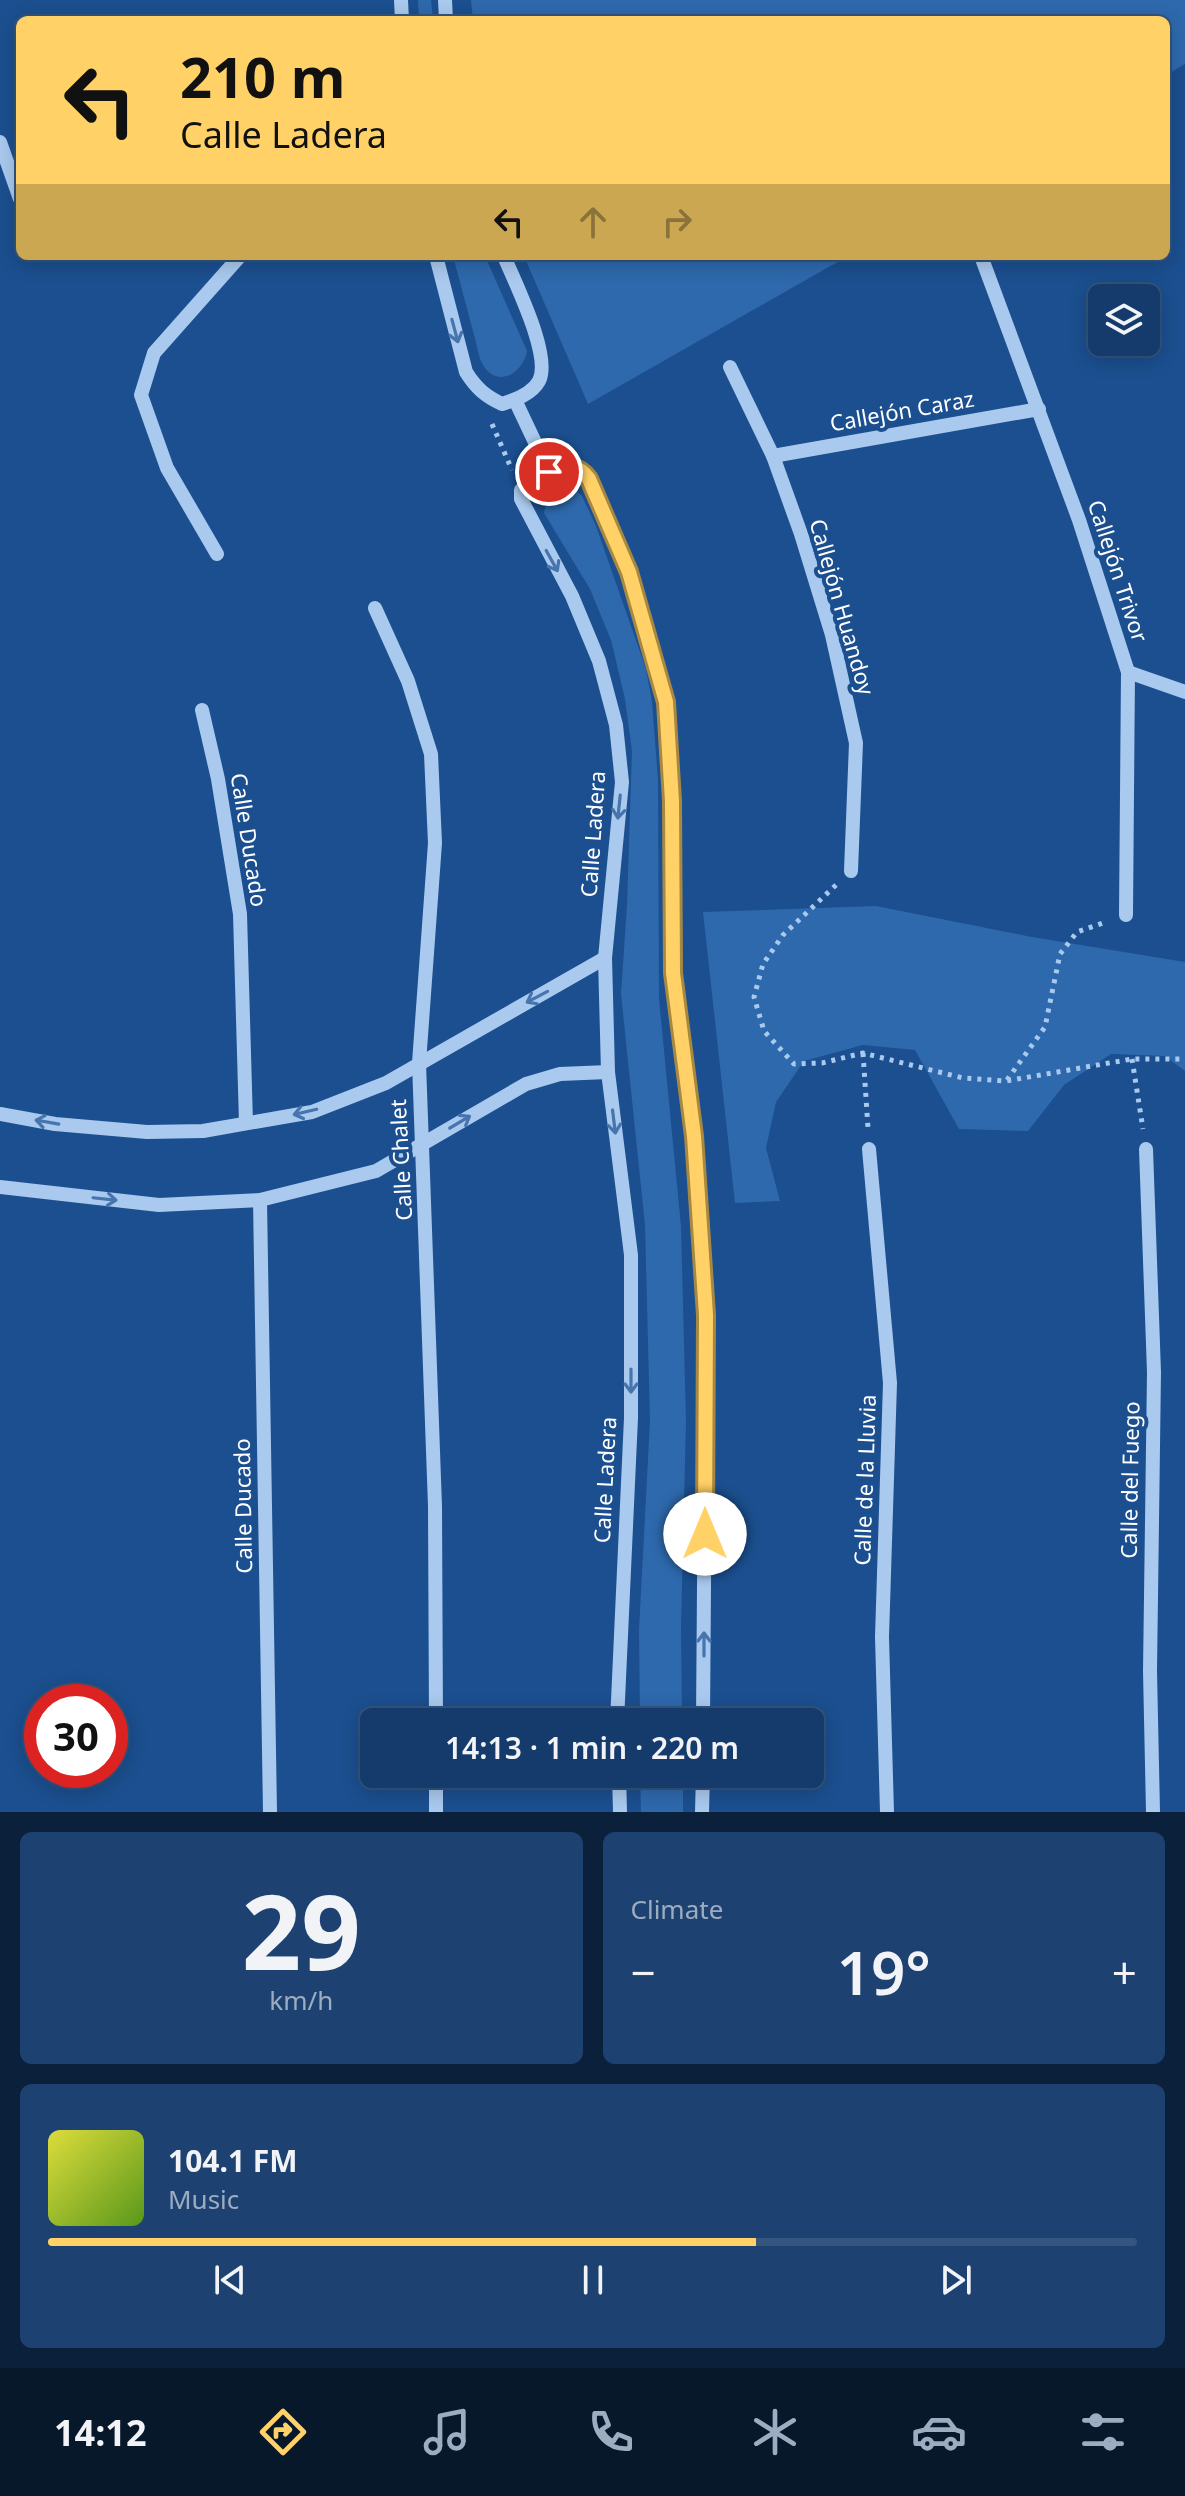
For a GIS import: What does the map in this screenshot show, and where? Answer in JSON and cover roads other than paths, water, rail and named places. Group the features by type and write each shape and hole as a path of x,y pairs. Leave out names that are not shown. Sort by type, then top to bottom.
{"street":[{"path":"0,142 16,188"},
{"path":"217,554 167,468 141,395 154,353 236,260"},
{"path":"437,260 466,372 475,387 502,404 523,396 539,382 543,354 506,260"},
{"name":"Callejón Trivor","path":"983,260 1079,520 1128,672 1126,915"},
{"name":"Callejón Huandoy","path":"730,367 773,456 832,635 856,743 851,871"},
{"path":"515,400 549,472 560,466 574,466 582,469 589,479 629,572 666,702 672,801 673,973 694,1136 706,1315 703,1708"},
{"name":"Callejón Caraz","path":"773,456 1039,409"},
{"name":"Calle Ladera","path":"549,472 529,482 521,490 521,499 572,596 599,661 616,725 622,782 605,958 608,1072 631,1255 631,1418 618,1708"},
{"name":"Calle Chalet","path":"375,608 408,681 431,754 435,843 419,1063 435,1506 436,1708"},
{"path":"1128,672 1185,692"},
{"name":"Calle Ducado","path":"202,710 218,779 240,914 246,1123"},
{"path":"0,1114 55,1124 147,1132 203,1131 312,1112 386,1083 605,958"},
{"path":"0,1187 159,1205 260,1200 376,1171 526,1084 560,1074 608,1072"},
{"name":"Calle de la Lluvia","path":"869,1149 890,1383 882,1637 887,1812"},
{"name":"Calle del Fuego","path":"1146,1149 1154,1372 1150,1671 1153,1812"},
{"name":"Calle Ducado","path":"260,1200 270,1812"},
{"path":"436,1788 436,1812"},
{"path":"619,1788 620,1812"},
{"path":"702,1812 703,1788"}]}
